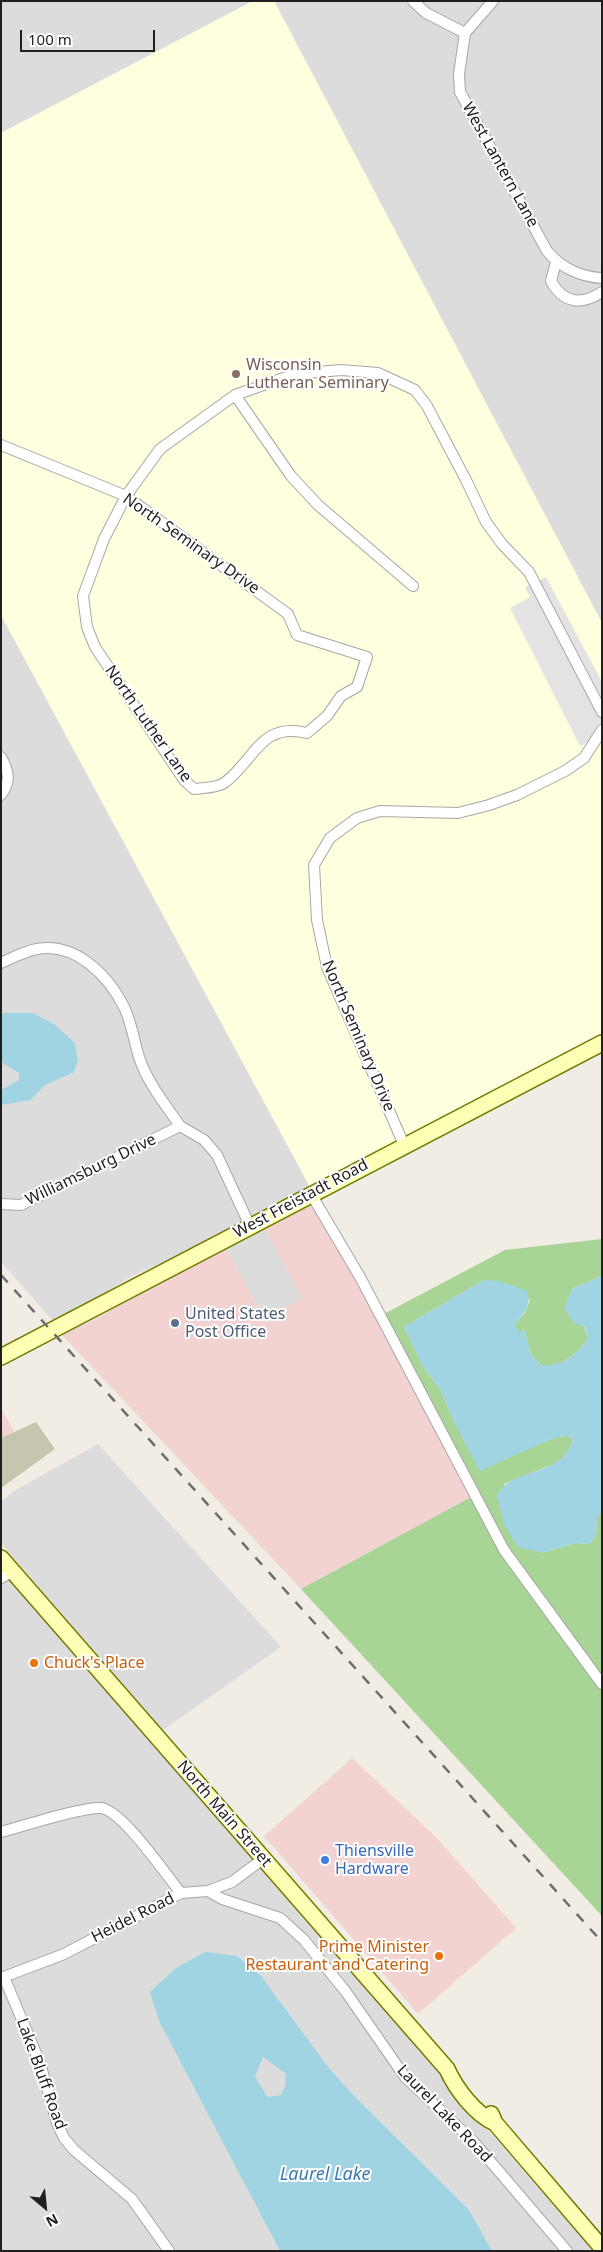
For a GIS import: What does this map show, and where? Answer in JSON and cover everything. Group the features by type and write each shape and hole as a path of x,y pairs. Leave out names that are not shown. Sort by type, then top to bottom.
{"main road":[{"name":"West Freistadt Road","path":"1,1357 602,1043"},
{"name":"North Main Street","path":"1,1558 7,1574 263,1858 447,2069 453,2082 485,2119 495,2123 602,2248"}],"street":[{"path":"413,1 426,13 465,33 492,1"},
{"name":"West Lantern Lane","path":"465,33 459,74 460,92 547,251 556,262 575,272 602,278"},
{"path":"556,262 551,281 562,296 579,302 588,300 602,292"},
{"path":"126,496 160,449 235,395 295,374 341,370 378,373 415,390 427,406 441,430 486,522 502,544 529,572 602,712"},
{"path":"235,395 291,476 318,505 413,586"},
{"name":"North Seminary Drive","path":"1,445 126,496 288,614 297,634 367,657"},
{"name":"North Luther Lane","path":"126,496 104,539 83,596 87,627 95,646 105,662 184,780 194,789 222,785 269,736 295,730 307,733 317,727 341,696 357,687 367,657"},
{"name":"North Seminary Drive","path":"404,1145 327,967 317,920 314,865 330,838 358,818 380,812 458,812 489,805 517,795 565,771 584,758 602,730"},
{"path":"1,757 7,769 8,786 1,795"},
{"path":"1,963 34,949 50,948 74,953 93,966 125,1008 133,1030 139,1057 153,1088 180,1126 204,1140 217,1155 250,1226"},
{"name":"Williamsburg Drive","path":"1,1204 21,1205 180,1126"},
{"path":"311,1194 360,1276 504,1550 602,1684"},
{"path":"1,1832 82,1811 102,1808 120,1817 181,1893"},
{"name":"Heidel Road","path":"2,1978 64,1954 181,1893 208,1891 232,1882 263,1858"},
{"name":"Laurel Lake Road","path":"208,1891 222,1898 280,1918 304,1940 346,1992 405,2077 473,2141 567,2251"},
{"name":"Lake Bluff Road","path":"2,1978 40,2063 57,2124 64,2138 74,2150 132,2199 169,2251"}],"shaded area":[{"path":"1,1 253,1 1,133"},
{"name":"Wisconsin Lutheran Seminary","path":"253,1 274,1 602,623 602,1036 310,1187 1,615 1,133"},
{"path":"274,1 602,1 602,623"},
{"path":"546,577 602,682 602,735 580,746 510,608 530,597 525,587"},
{"path":"1,615 310,1187 210,1240 132,1276 55,1323 1,1262"},
{"path":"316,1197 476,1495 301,1589 60,1333 88,1323 131,1299 138,1292 225,1246 264,1319 302,1298 263,1226"},
{"path":"263,1226 302,1298 264,1319 225,1246"},
{"path":"1,1408 14,1431 1,1438"},
{"path":"36,1422 55,1449 1,1488 1,1438"},
{"path":"98,1444 281,1647 163,1730 1,1543 1,1501 14,1491"},
{"path":"1,1570 593,2251 1,2251"},
{"path":"352,1758 436,1837 516,1928 418,2014 264,1836"}],"green space":[{"path":"602,1239 602,1276 572,1289 588,1339 578,1351 563,1362 542,1366 531,1355 524,1330 520,1333 514,1325 525,1313 530,1300 484,1280 404,1327 423,1366 441,1391 455,1424 520,1452 567,1435 573,1440 568,1454 559,1462 504,1484 542,1553 576,1543 590,1544 596,1535 597,1517 602,1512 602,1916 301,1589 475,1495 380,1316 505,1250"}],"water":[{"path":"33,1013 54,1024 75,1043 78,1061 74,1072 45,1085 30,1100 1,1105 1,1090 19,1080 19,1073 1,1062 1,1014"},
{"path":"602,1276 602,1512 597,1517 596,1535 590,1544 576,1543 542,1553 518,1547 504,1524 497,1495 514,1479 548,1467 558,1461 566,1453 573,1440 567,1435 549,1440 480,1471 455,1424 441,1391 423,1366 404,1327 484,1280 499,1281 527,1291 528,1305 514,1325 520,1332 524,1330 531,1355 542,1366 557,1364 568,1359 578,1351 588,1339 585,1327 574,1323 564,1308 572,1289"},
{"name":"Laurel Lake","path":"205,1952 237,1956 261,1976 328,2067 355,2097 469,2210 492,2251 280,2251 159,2021 150,1992 176,1968","holes":["263,2057 286,2074 285,2087 281,2095 267,2097 255,2076"]}],"railway":[{"path":"1,1275 602,1942"}],"place":[{"name":"Wisconsin Lutheran Seminary","path":"236,374"},
{"name":"United States Post Office","path":"175,1323"},
{"name":"Chuck's Place","path":"34,1663"},
{"name":"Thiensville Hardware","path":"325,1860"},
{"name":"Prime Minister Restaurant and Catering","path":"439,1956"}]}
